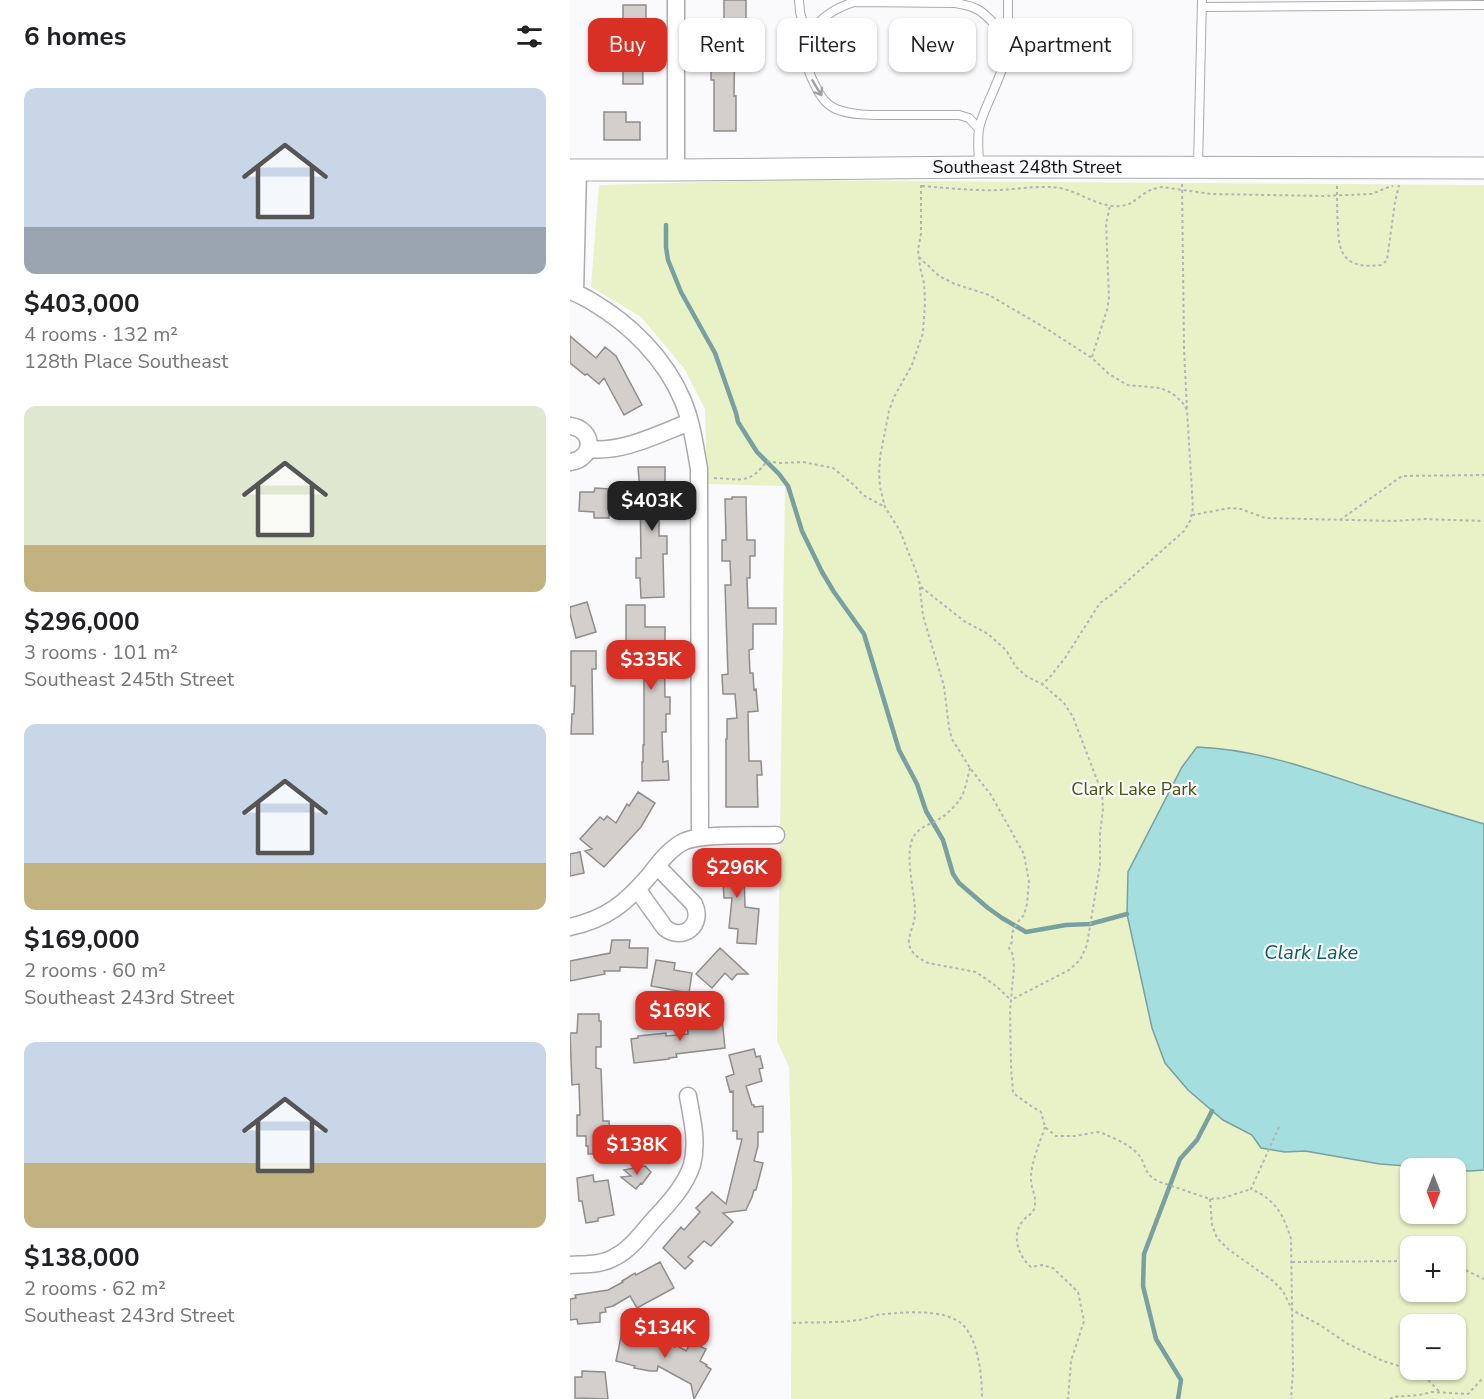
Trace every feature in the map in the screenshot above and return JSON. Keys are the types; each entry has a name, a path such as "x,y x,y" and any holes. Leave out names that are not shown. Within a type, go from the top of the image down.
{"street":[{"path":"676,0 676,170"},
{"name":"Southeast 248th Street","path":"574,170 676,170 921,177 979,167 1336,167 1400,176 1484,168"},
{"path":"574,170 573,292 609,312 639,336 665,368 682,400 690,422 699,469 700,837"},
{"path":"588,449 620,448 690,422"},
{"path":"570,426 584,431 589,443 582,458 570,462"},
{"path":"570,927 597,918 628,900 673,849 686,841 700,837 776,835"},
{"path":"637,889 669,932 681,933 692,928 697,916 694,904 657,866"},
{"path":"570,1265 600,1263 616,1257 630,1246 676,1194 687,1177 694,1149 695,1135 688,1096"}],"lane":[{"path":"799,0 802,18"},
{"path":"1008,0 1008,18"},
{"path":"823,18 839,7 854,2 955,3 977,9 989,18"},
{"path":"1190,166 1202,3 1484,5"},
{"path":"809,72 826,103 835,108 866,115 958,115 969,118 979,129"},
{"path":"979,167 979,129 1000,72"}],"path":[{"path":"1042,684 1065,658 1100,603 1184,531 1192,515 1184,348 1182,189 1190,166"},
{"path":"1336,167 1341,252 1359,265 1382,266 1387,260 1400,176"},
{"path":"1068,1399 1071,1361 1084,1321 1078,1292 1053,1268 1042,1265 1031,1267 1025,1262 1016,1242 1022,1222 1034,1212 1035,1202 1031,1177 1045,1127 1041,1112 1013,1093 1011,1066 1011,1000 1014,961 1009,948 1012,933 1024,915 1027,904 1028,871 1024,854 1001,812 952,739 944,686 923,616 920,585 900,531 885,507 879,474 889,411 912,365 923,333 924,293 918,250 922,219 921,177 973,190 1062,188 1099,204 1123,206 1132,203 1154,188 1162,187 1211,195 1372,194 1386,188 1400,176"},
{"path":"1092,358 1109,298 1106,224 1110,206"},
{"path":"919,257 939,276 989,295 1092,358 1109,374 1127,385 1160,388 1172,393 1187,410"},
{"path":"699,477 748,478 759,472 767,461 803,462 833,468 863,495 885,507"},
{"path":"1340,520 1402,476 1484,475"},
{"path":"1192,515 1230,508 1241,509 1266,518 1484,521"},
{"path":"920,585 964,621 988,634 1006,650 1016,667 1026,676 1042,684 1064,703 1073,717 1102,793 1100,865 1087,945 1080,960 1069,970 1011,1000"},
{"path":"970,768 959,801 941,818 916,832 912,841 911,875 915,916 913,928 909,934 909,945 921,960 928,963 976,972 1011,1000"},
{"path":"1045,1127 1056,1136 1102,1132 1136,1152 1147,1174 1176,1188 1210,1199 1223,1198 1251,1189 1272,1201 1285,1220 1292,1239 1293,1370 1291,1399"},
{"path":"1251,1189 1279,1127"},
{"path":"1210,1199 1212,1225 1217,1238 1228,1249 1273,1281 1283,1291 1292,1310 1348,1344 1383,1361 1409,1369 1428,1380 1441,1392"},
{"path":"1292,1262 1400,1261"},
{"path":"1466,1270 1484,1279"},
{"path":"793,1323 858,1320 883,1314 924,1312 952,1318 962,1324 978,1356 982,1377 982,1399"},
{"path":"1468,1399 1468,1394 1484,1377"},
{"path":"1390,1399 1432,1392 1468,1394"}],"green space":[{"name":"Clark Lake Park","path":"786,180 1484,185 1484,1399 791,1399 792,1182 789,1067 777,1041 785,486 707,484 705,409 684,368 641,317 591,287 599,185"}],"water":[{"name":"Clark Lake","path":"1197,747 1239,751 1281,760 1484,824 1484,1170 1466,1171 1466,1158 1400,1158 1400,1165 1305,1151 1285,1152 1261,1148 1252,1135 1223,1120 1188,1090 1165,1063 1152,1028 1127,914 1128,872 1182,767"}],"building":[{"path":"724,0 746,0 746,18 724,18"},
{"path":"623,5 646,5 646,18 623,18"},
{"path":"623,72 643,72 643,84 623,84"},
{"path":"711,72 734,72 736,131 714,131 714,80 711,80"},
{"path":"604,112 626,112 626,122 640,122 640,140 604,140"},
{"path":"570,336 596,358 605,347 616,356 642,405 624,415 604,378 599,384 570,363"},
{"path":"638,467 665,467 668,506 659,506 659,536 667,536 667,554 663,554 664,597 641,598 640,578 636,578 636,558 641,558"},
{"path":"595,488 609,489 609,518 594,518 594,512 579,511 580,492 594,492"},
{"path":"732,497 746,497 747,540 755,540 755,556 750,556 750,578 747,578 748,608 776,608 776,624 753,624 753,649 749,650 750,673 753,673 758,711 748,712 749,761 761,761 762,775 757,775 758,807 726,807 727,719 737,718 735,694 723,694 722,675 728,674 725,585 731,585 730,561 722,561 722,540 726,540 725,499 732,499"},
{"path":"587,602 596,632 576,638 570,607"},
{"path":"626,605 645,605 645,627 665,627 665,697 670,697 670,714 666,714 666,732 662,732 663,762 668,761 669,780 642,781 644,645 626,645"},
{"path":"571,651 596,651 596,669 592,669 593,734 571,734 575,686 571,686"},
{"path":"638,792 655,803 641,827 604,867 585,851 592,849 580,839 600,817 604,820 607,816 616,823 627,804 629,806"},
{"path":"580,852 584,873 570,876 570,854"},
{"path":"740,859 741,876 744,875 745,907 759,909 756,944 737,943 738,929 729,928 732,898 724,898 723,879 711,880 710,861"},
{"path":"612,940 630,940 629,948 648,948 647,968 620,967 620,971 604,971 605,974 570,981 570,961 610,953"},
{"path":"720,948 748,974 737,974 732,980 725,973 712,988 696,974"},
{"path":"656,960 675,963 674,970 692,973 689,993 651,986"},
{"path":"578,1014 599,1014 599,1021 601,1021 601,1047 596,1047 596,1068 601,1069 603,1121 609,1121 610,1154 588,1154 586,1136 577,1136 577,1115 580,1115 579,1084 572,1085 570,1033 577,1033"},
{"path":"722,1018 725,1048 676,1054 677,1057 669,1059 634,1063 631,1039 666,1033 666,1036 688,1034 687,1022"},
{"path":"754,1049 756,1057 760,1056 763,1068 759,1069 762,1081 746,1086 752,1105 754,1107 763,1106 763,1132 758,1132 758,1146 754,1161 763,1163 756,1190 746,1210 723,1213 733,1222 711,1246 704,1241 688,1257 693,1261 685,1269 663,1248 681,1227 684,1230 700,1212 696,1208 712,1192 726,1204 742,1139 737,1139 737,1131 733,1131 733,1091 730,1092 726,1077 734,1074 729,1055"},
{"path":"638,1136 659,1152 625,1153"},
{"path":"645,1166 651,1172 636,1189 621,1177 631,1176 624,1170"},
{"path":"593,1175 594,1182 608,1180 614,1215 586,1223 582,1201 579,1201 577,1178"},
{"path":"660,1262 674,1288 637,1308 630,1296 605,1308 606,1312 600,1313 600,1322 578,1324 577,1319 570,1320 570,1299 576,1298 575,1295 608,1290 635,1273 636,1275"},
{"path":"622,1332 675,1347 676,1345 686,1351 691,1342 706,1349 700,1361 711,1369 694,1399 691,1384 658,1366 657,1371 650,1371 616,1361"},
{"path":"582,1371 605,1372 608,1399 575,1398 575,1377 582,1377"}],"waterway":[{"path":"666,225 668,260 681,292 715,353 738,422 757,452 788,486 802,531 822,572 864,634 899,750 917,784 926,811 943,840 953,874 959,883 988,908 1026,932 1066,925 1090,924 1127,914"},
{"path":"1178,1399 1181,1380 1156,1339 1143,1286 1144,1254 1180,1159 1197,1140 1212,1111"}]}
